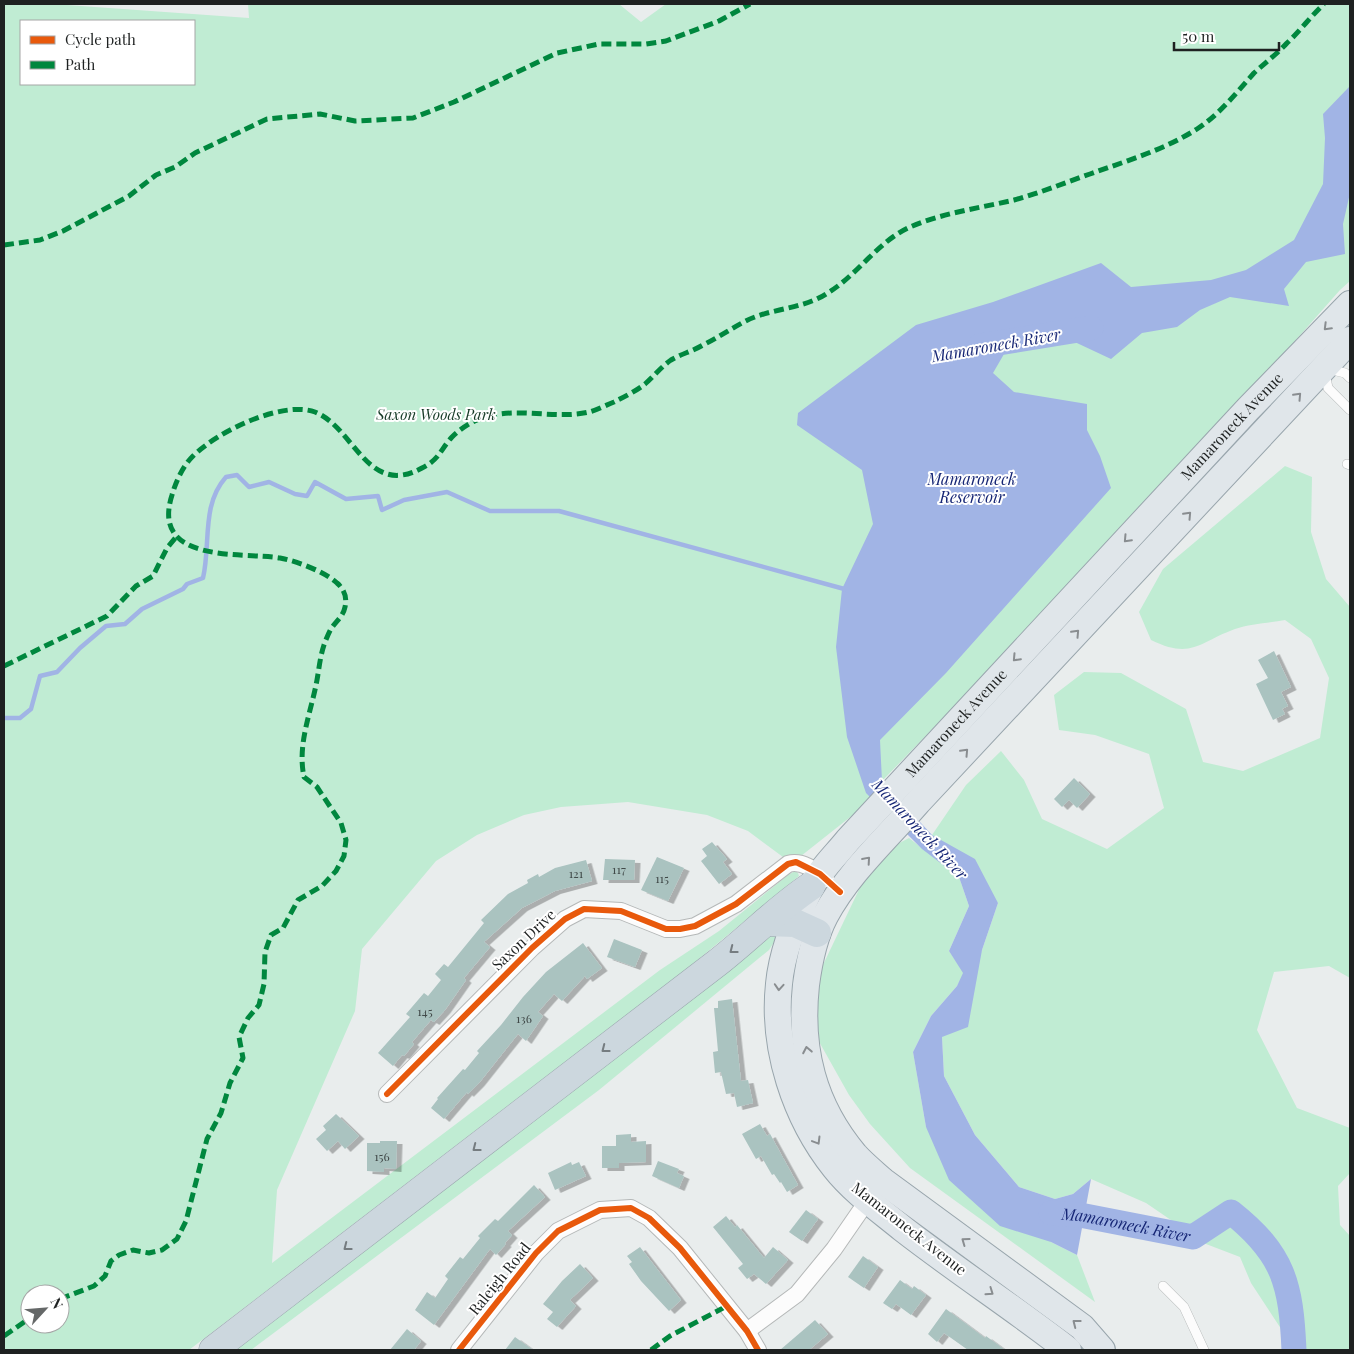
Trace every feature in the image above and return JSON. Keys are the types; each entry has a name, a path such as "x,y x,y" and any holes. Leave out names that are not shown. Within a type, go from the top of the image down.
{"highway":[{"path":"213,1350 709,969 766,922 789,900 816,880"},
{"path":"766,922 806,928"}],"main road":[{"name":"Mamaroneck Avenue","path":"806,928 895,828 908,793 1304,351 1350,304"},
{"name":"Mamaroneck Avenue","path":"1068,1350 875,1191 819,1098 810,1068 803,1018 808,968 806,928 816,880 877,808 908,793 1350,340"},
{"name":"Mamaroneck Avenue","path":"875,1191 1082,1327 1102,1350"}],"street":[{"path":"1304,351 1324,368"},
{"name":"Saxon Drive","path":"387,1094 532,948 565,919 584,909 622,911 666,929 696,926 736,904 788,864 796,862 816,880 840,892"},
{"path":"747,1331 797,1294 834,1249 875,1191"},
{"name":"Raleigh Road","path":"459,1350 536,1253 558,1231 600,1210 631,1208 649,1218 680,1248 747,1331 758,1350"}],"lane":[{"path":"1350,378 1345,373 1324,368 1328,388 1350,410"},
{"path":"1163,1286 1184,1307 1204,1350"}],"green space":[{"name":"Saxon Woods Park","path":"4,4 53,4 249,18 248,4 619,4 641,22 666,4 1350,4 1350,281 1248,394 1001,658 882,781 882,777 866,792 873,799 801,856 783,857 748,831 707,815 628,802 561,807 524,815 477,835 436,861 362,949 355,1011 277,1190 272,1263 660,970 719,931 788,875 795,871 798,873 799,876 689,967 189,1350 4,1350"},
{"path":"1285,466 1312,477 1311,532 1326,579 1350,607 1350,978 1329,966 1274,972 1257,1030 1297,1108 1350,1128 1350,1173 1338,1186 1340,1225 1350,1236 1350,1350 1295,1350 1251,1283 1240,1257 1206,1244 1146,1203 1091,1179 1073,1194 1055,1199 1019,1187 975,1135 944,1076 942,1037 982,950 998,903 932,835 966,785 1001,751 1024,780 1042,819 1107,849 1164,808 1149,754 1095,735 1059,730 1054,695 1084,672 1121,673 1186,709 1203,762 1243,771 1320,738 1329,678 1311,639 1285,620 1241,627 1195,647 1176,649 1151,640 1139,612 1163,569"},
{"path":"909,838 959,877 969,906 949,951 964,973 957,986 931,1016 913,1052 926,1127 1051,1242 1077,1255 1095,1302 910,1168 870,1124 849,1095 817,1038 810,992 866,875 888,849"},
{"path":"774,933 776,939 769,950 599,1090 251,1350 232,1350 767,935"}],"water":[{"name":"Mamaroneck Reservoir","path":"1350,82 1350,193 1343,224 1345,254 1306,262 1284,289 1289,306 1230,297 1200,310 1177,327 1142,333 1111,359 1047,329 1011,342 993,373 1014,392 1087,404 1087,430 1100,456 1111,488 946,673 880,740 882,781 932,835 975,859 998,903 982,950 968,1027 942,1037 944,1076 975,1135 1019,1187 1055,1199 1073,1194 1091,1179 1077,1255 1051,1242 1000,1226 949,1180 926,1127 913,1052 931,1016 957,986 963,973 949,951 969,906 959,877 922,849 866,793 847,737 836,647 842,589 873,524 862,470 797,425 798,413 916,325 993,302 1101,263 1131,287 1211,280 1246,270 1294,240 1323,184 1325,138 1323,114 1349,87"}],"building":[{"path":"1274,651 1291,687 1281,692 1288,706 1282,709 1285,714 1273,720 1256,684 1268,678 1258,660"},
{"path":"1074,778 1090,794 1077,808 1069,800 1062,807 1054,799"},
{"path":"712,842 727,859 723,862 732,874 719,884 701,861 707,856 702,849"},
{"path":"657,857 684,868 668,901 641,890"},
{"path":"605,859 635,860 634,880 603,880"},
{"path":"586,860 592,881 555,891 522,908 484,942 490,947 464,978 466,980 445,1010 434,1022 431,1020 412,1042 414,1044 404,1056 402,1055 393,1066 378,1053 410,1017 406,1014 424,993 428,996 441,980 435,974 444,964 448,967 484,923 481,920 508,894 528,883 527,880 538,874 539,877 555,868"},
{"path":"614,939 642,950 635,967 607,957"},
{"path":"583,943 602,968 587,979 585,976 562,1001 554,994 538,1012 543,1016 526,1041 518,1034 479,1083 468,1094 467,1092 444,1119 431,1108 437,1098 463,1069 465,1070 479,1053 477,1051 546,972"},
{"path":"732,999 741,1081 748,1080 753,1103 737,1107 734,1093 726,1094 721,1072 715,1073 713,1052 718,1051 714,1008 718,1008 718,1001"},
{"path":"336,1114 359,1136 345,1149 338,1141 327,1151 316,1139 326,1130 323,1126"},
{"path":"760,1124 767,1136 770,1134 798,1185 787,1192 774,1174 772,1175 761,1156 756,1159 742,1134"},
{"path":"631,1134 631,1142 646,1141 646,1162 619,1163 619,1168 602,1168 602,1146 616,1146 616,1135"},
{"path":"380,1141 397,1141 396,1169 384,1168 384,1172 367,1171 367,1143 380,1143"},
{"path":"658,1161 679,1169 677,1173 684,1176 679,1188 652,1176"},
{"path":"571,1162 572,1165 579,1162 586,1176 555,1190 548,1173"},
{"path":"534,1185 545,1197 508,1231 512,1235 496,1255 490,1249 434,1325 415,1310 427,1292 435,1298 448,1279 445,1276 460,1257 463,1259 480,1238 478,1236 495,1219 498,1221"},
{"path":"806,1210 818,1219 802,1241 789,1232"},
{"path":"726,1216 735,1227 737,1225 764,1258 773,1247 788,1260 766,1284 754,1274 747,1279 738,1268 743,1264 713,1227"},
{"path":"640,1247 681,1300 669,1311 641,1281 629,1264 632,1262 627,1256"},
{"path":"863,1256 878,1267 864,1288 848,1277"},
{"path":"580,1264 593,1278 570,1300 576,1306 557,1327 547,1319 553,1312 543,1304 562,1281"},
{"path":"900,1280 912,1289 914,1286 926,1295 911,1315 896,1304 892,1309 883,1303"},
{"path":"946,1309 985,1338 986,1336 1005,1350 968,1350 944,1333 937,1342 928,1334"},
{"path":"815,1320 828,1334 809,1350 780,1350"},
{"path":"407,1329 421,1341 414,1350 390,1350"},
{"path":"515,1337 533,1350 505,1350"}],"waterway":[{"name":"Mamaroneck River","path":"980,346 1091,328"},
{"path":"4,718 20,718 31,709 40,676 57,672 80,648 106,626 125,624 142,609 183,589 187,584 203,578 208,525 213,500 218,488 226,477 237,475 249,487 269,482 295,494 307,496 315,482 346,499 378,496 382,510 404,500 447,492 490,511 559,511 848,590"},
{"name":"Mamaroneck River","path":"1051,1213 1080,1215 1193,1237 1231,1212 1263,1242 1281,1272 1287,1288 1293,1327 1294,1350"}],"marked path":[{"path":"4,245 40,240 63,231 129,196 156,175 175,167 195,153 267,119 320,114 355,121 413,118 454,102 557,53 599,44 646,44 666,41 719,21 750,4"},
{"path":"70,1295 94,1286 105,1276 111,1261 119,1255 133,1250 149,1253 162,1250 177,1239 186,1221 207,1139 221,1113 230,1083 243,1058 239,1037 248,1018 259,1005 264,984 265,952 271,935 283,928 298,900 322,886 336,871 344,856 346,840 341,823 317,787 304,777 302,753 323,649 330,630 344,610 345,594 342,588 332,579 318,571 287,559 223,554 186,544 174,533 169,517 172,495 176,484 186,464 193,456 233,428 268,414 301,409 315,412 329,420 375,468 388,474 403,475 428,465 455,434 470,423 482,418 508,413 563,415 595,410 638,389 671,360 742,323 763,314 806,303 826,294 848,278 887,241 910,227 948,214 1033,194 1145,154 1197,129 1220,110 1254,73 1283,47 1324,4"},
{"path":"4,666 107,616 136,586 153,576 167,548 177,536"},
{"path":"651,1350 670,1336 727,1306"},
{"path":"4,1336 20,1325"}],"cycle path":[{"path":"387,1094 532,948 565,919 584,909 621,911 666,929 695,926 736,904 788,864 796,862 820,874 840,892"},
{"path":"459,1350 536,1253 558,1231 600,1210 631,1208 649,1218 680,1248 747,1331 758,1350"}]}
